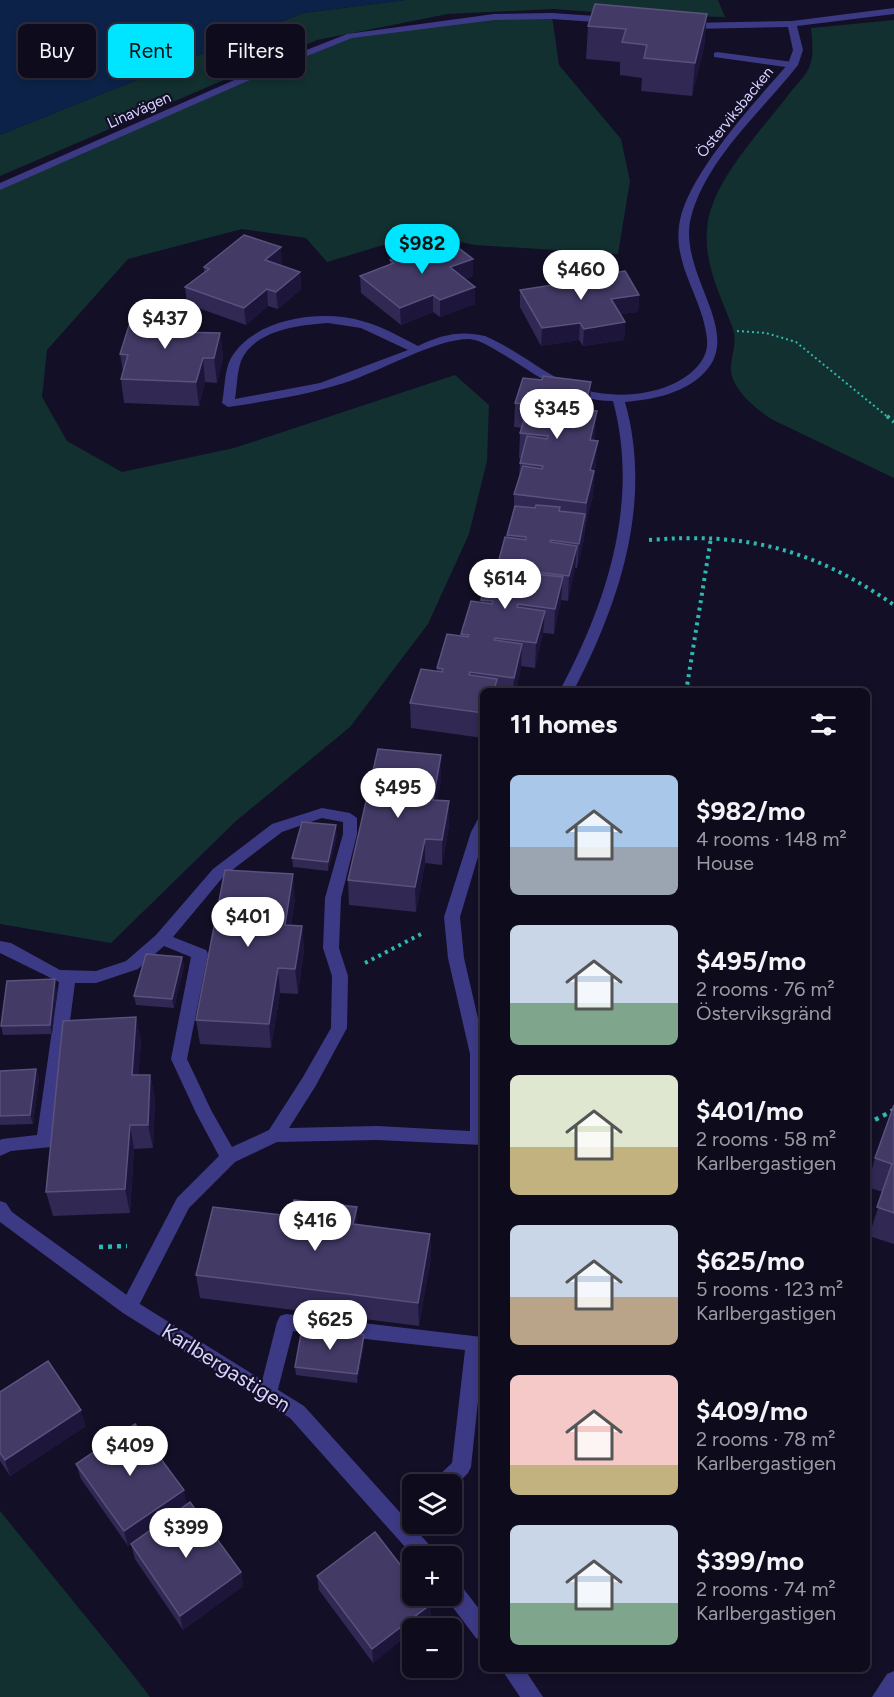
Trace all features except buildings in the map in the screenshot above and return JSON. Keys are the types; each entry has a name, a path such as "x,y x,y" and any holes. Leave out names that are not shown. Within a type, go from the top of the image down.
{"street":[{"path":"674,25 706,27 792,24 894,11"},
{"name":"Linavägen","path":"0,187 274,66 350,36 495,17 552,16 620,21"},
{"name":"Österviksbacken","path":"417,350 359,323 333,318 278,328 252,340 237,358 228,403 284,396 324,386 417,350 445,338 473,336 494,343 566,389 595,395 618,397 656,394 679,386 695,376 708,361 713,347 711,332 685,255 684,225 687,214 694,192 714,159 793,65 798,50 792,24"},
{"path":"717,54 793,65"},
{"path":"568,688 590,646 603,613 622,544 629,505 630,474 625,414 618,397"},
{"path":"0,947 58,976 96,977 132,965 162,939 218,873 277,828 322,813 350,818 350,834 333,898 331,948 340,976 339,1028 276,1135"},
{"path":"129,1307 183,1203 229,1157 276,1135 377,1133 479,1139 478,1054 456,958 452,917 480,828"},
{"path":"162,939 200,954 179,1059 204,1113 229,1157"},
{"path":"0,1149 8,1144 45,1142 68,976"},
{"name":"Karlbergastigen","path":"0,1208 6,1217 129,1307 297,1412 402,1517"},
{"path":"268,1393 286,1322 475,1343 461,1467 454,1474"},
{"path":"462,1603 480,1627"},
{"path":"514,1672 533,1697"},
{"path":"882,1697 894,1681"}],"path":[{"path":"734,340 734,331 766,333 796,342 894,422"},
{"path":"622,544 664,538 711,538 775,546 818,561 863,582 894,605"},
{"path":"687,688 711,538"},
{"path":"340,976 452,917"},
{"path":"870,1122 894,1110"}],"green space":[{"path":"406,0 718,0 725,17 634,15 553,9 448,14 317,40 305,45 305,24 276,24 303,13"},
{"path":"552,16 559,65 621,139 630,181 618,254 475,245 420,234 327,262 306,238 242,229 128,259 47,350 42,397 67,441 122,472 234,448 455,375 489,405 487,461 469,534 428,624 350,727 236,821 111,943 0,924 0,187 253,78 305,78 305,55 350,36 494,17"},
{"path":"894,20 894,478 773,420 745,397 731,373 734,334 714,281 708,256 707,229 710,211 727,176 808,69 812,52 811,28"},
{"path":"206,52 206,78 228,78 0,176 0,135 142,78 194,78 194,57"},
{"path":"0,1511 134,1676 150,1697 0,1697"}],"water":[{"path":"0,0 406,0 303,13 276,24 206,24 206,52 194,57 194,24 108,24 108,78 142,78 0,135"}]}
